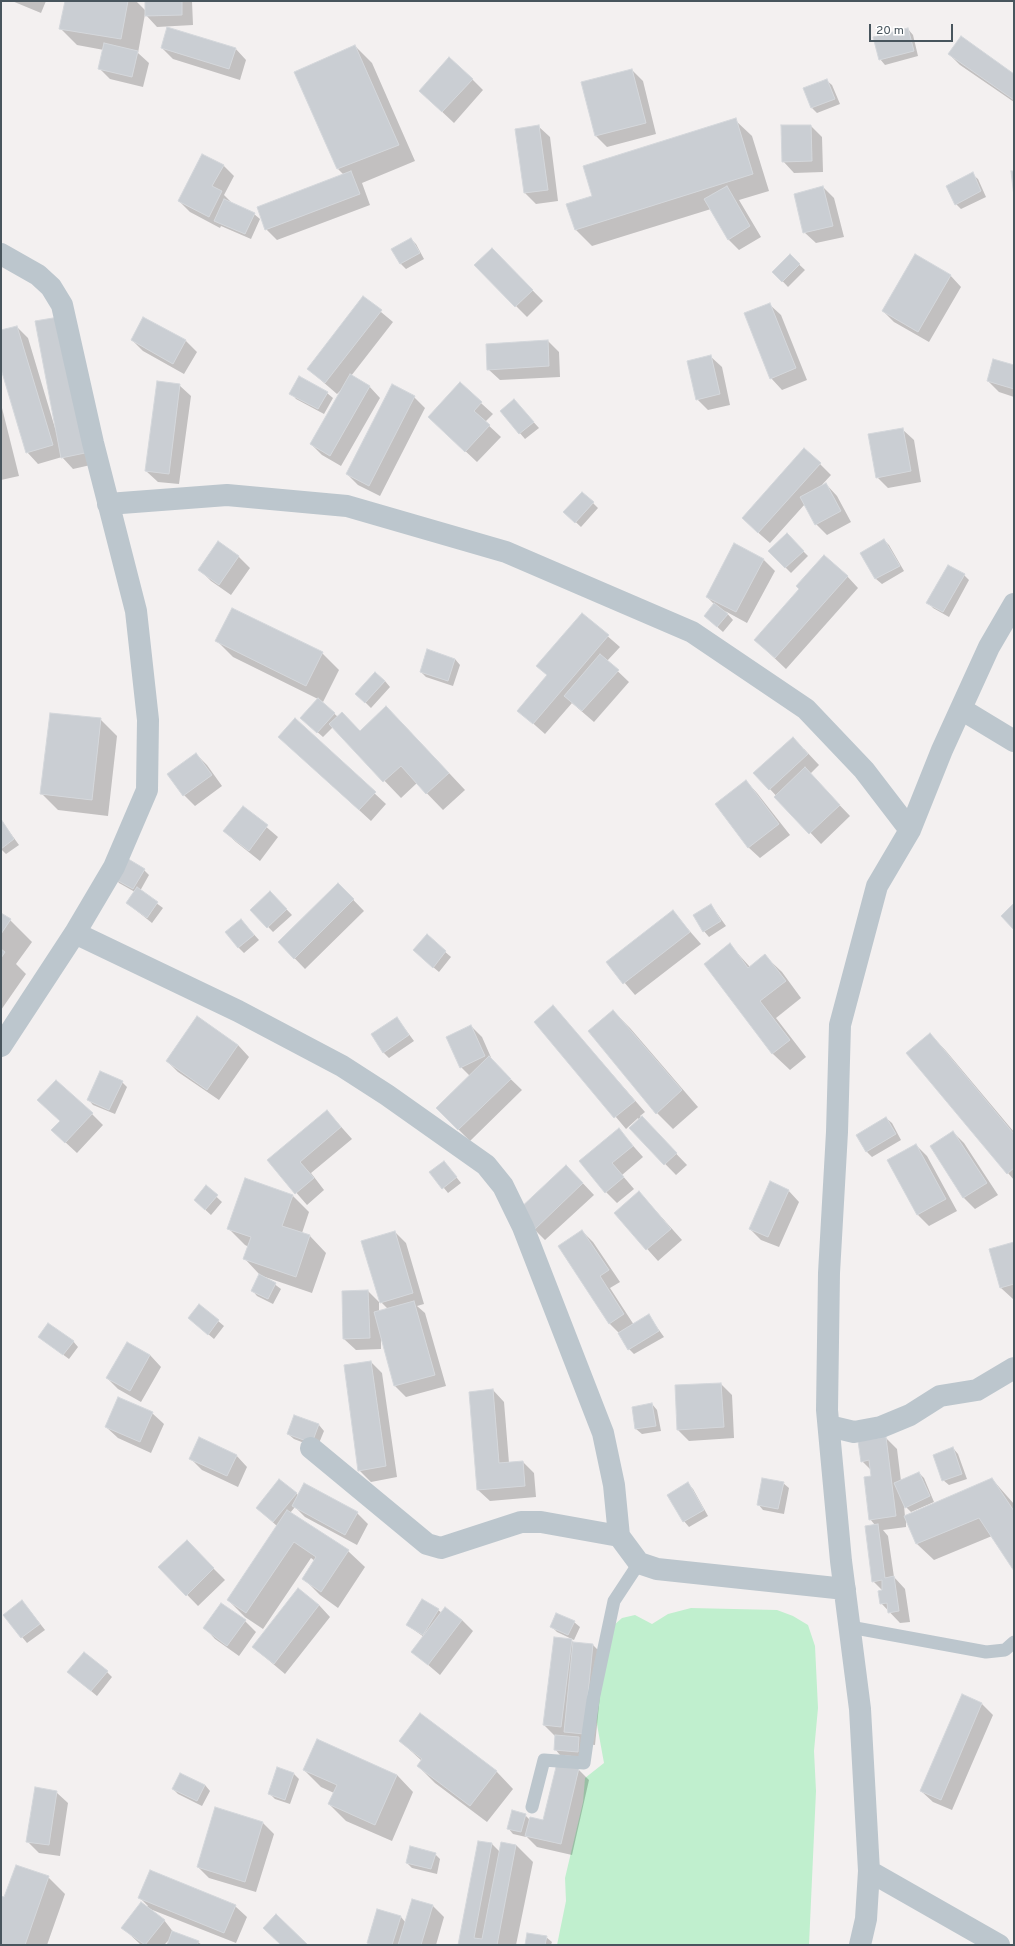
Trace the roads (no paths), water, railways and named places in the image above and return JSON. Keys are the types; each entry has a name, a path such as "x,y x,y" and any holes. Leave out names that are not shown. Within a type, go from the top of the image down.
{"street":[{"path":"1,254 38,275 51,288 62,305 93,443 136,611 148,720 147,790 114,867 75,933 1,1046"},
{"path":"108,504 227,495 348,506 506,552 692,632 800,705 864,770 910,830"},
{"path":"860,1945 866,1919 868,1871 860,1709 845,1589 827,1410 829,1273 837,1132 840,1025 877,886 910,830 942,750 989,647 1014,604"},
{"path":"961,709 1014,741"},
{"path":"75,933 238,1011 342,1066 387,1095 486,1165 504,1186 523,1227 603,1433 614,1485 619,1536 639,1563 657,1569 845,1589"},
{"path":"829,1426 854,1432 881,1427 910,1416 940,1396 977,1390 1014,1368"},
{"path":"311,1448 427,1544 441,1548 522,1522 541,1522 619,1536"},
{"path":"868,1871 999,1945"}],"lane":[{"path":"532,1807 544,1760 584,1763 593,1700 614,1600 639,1563"},
{"path":"850,1627 986,1652 1005,1650 1014,1642"}]}
